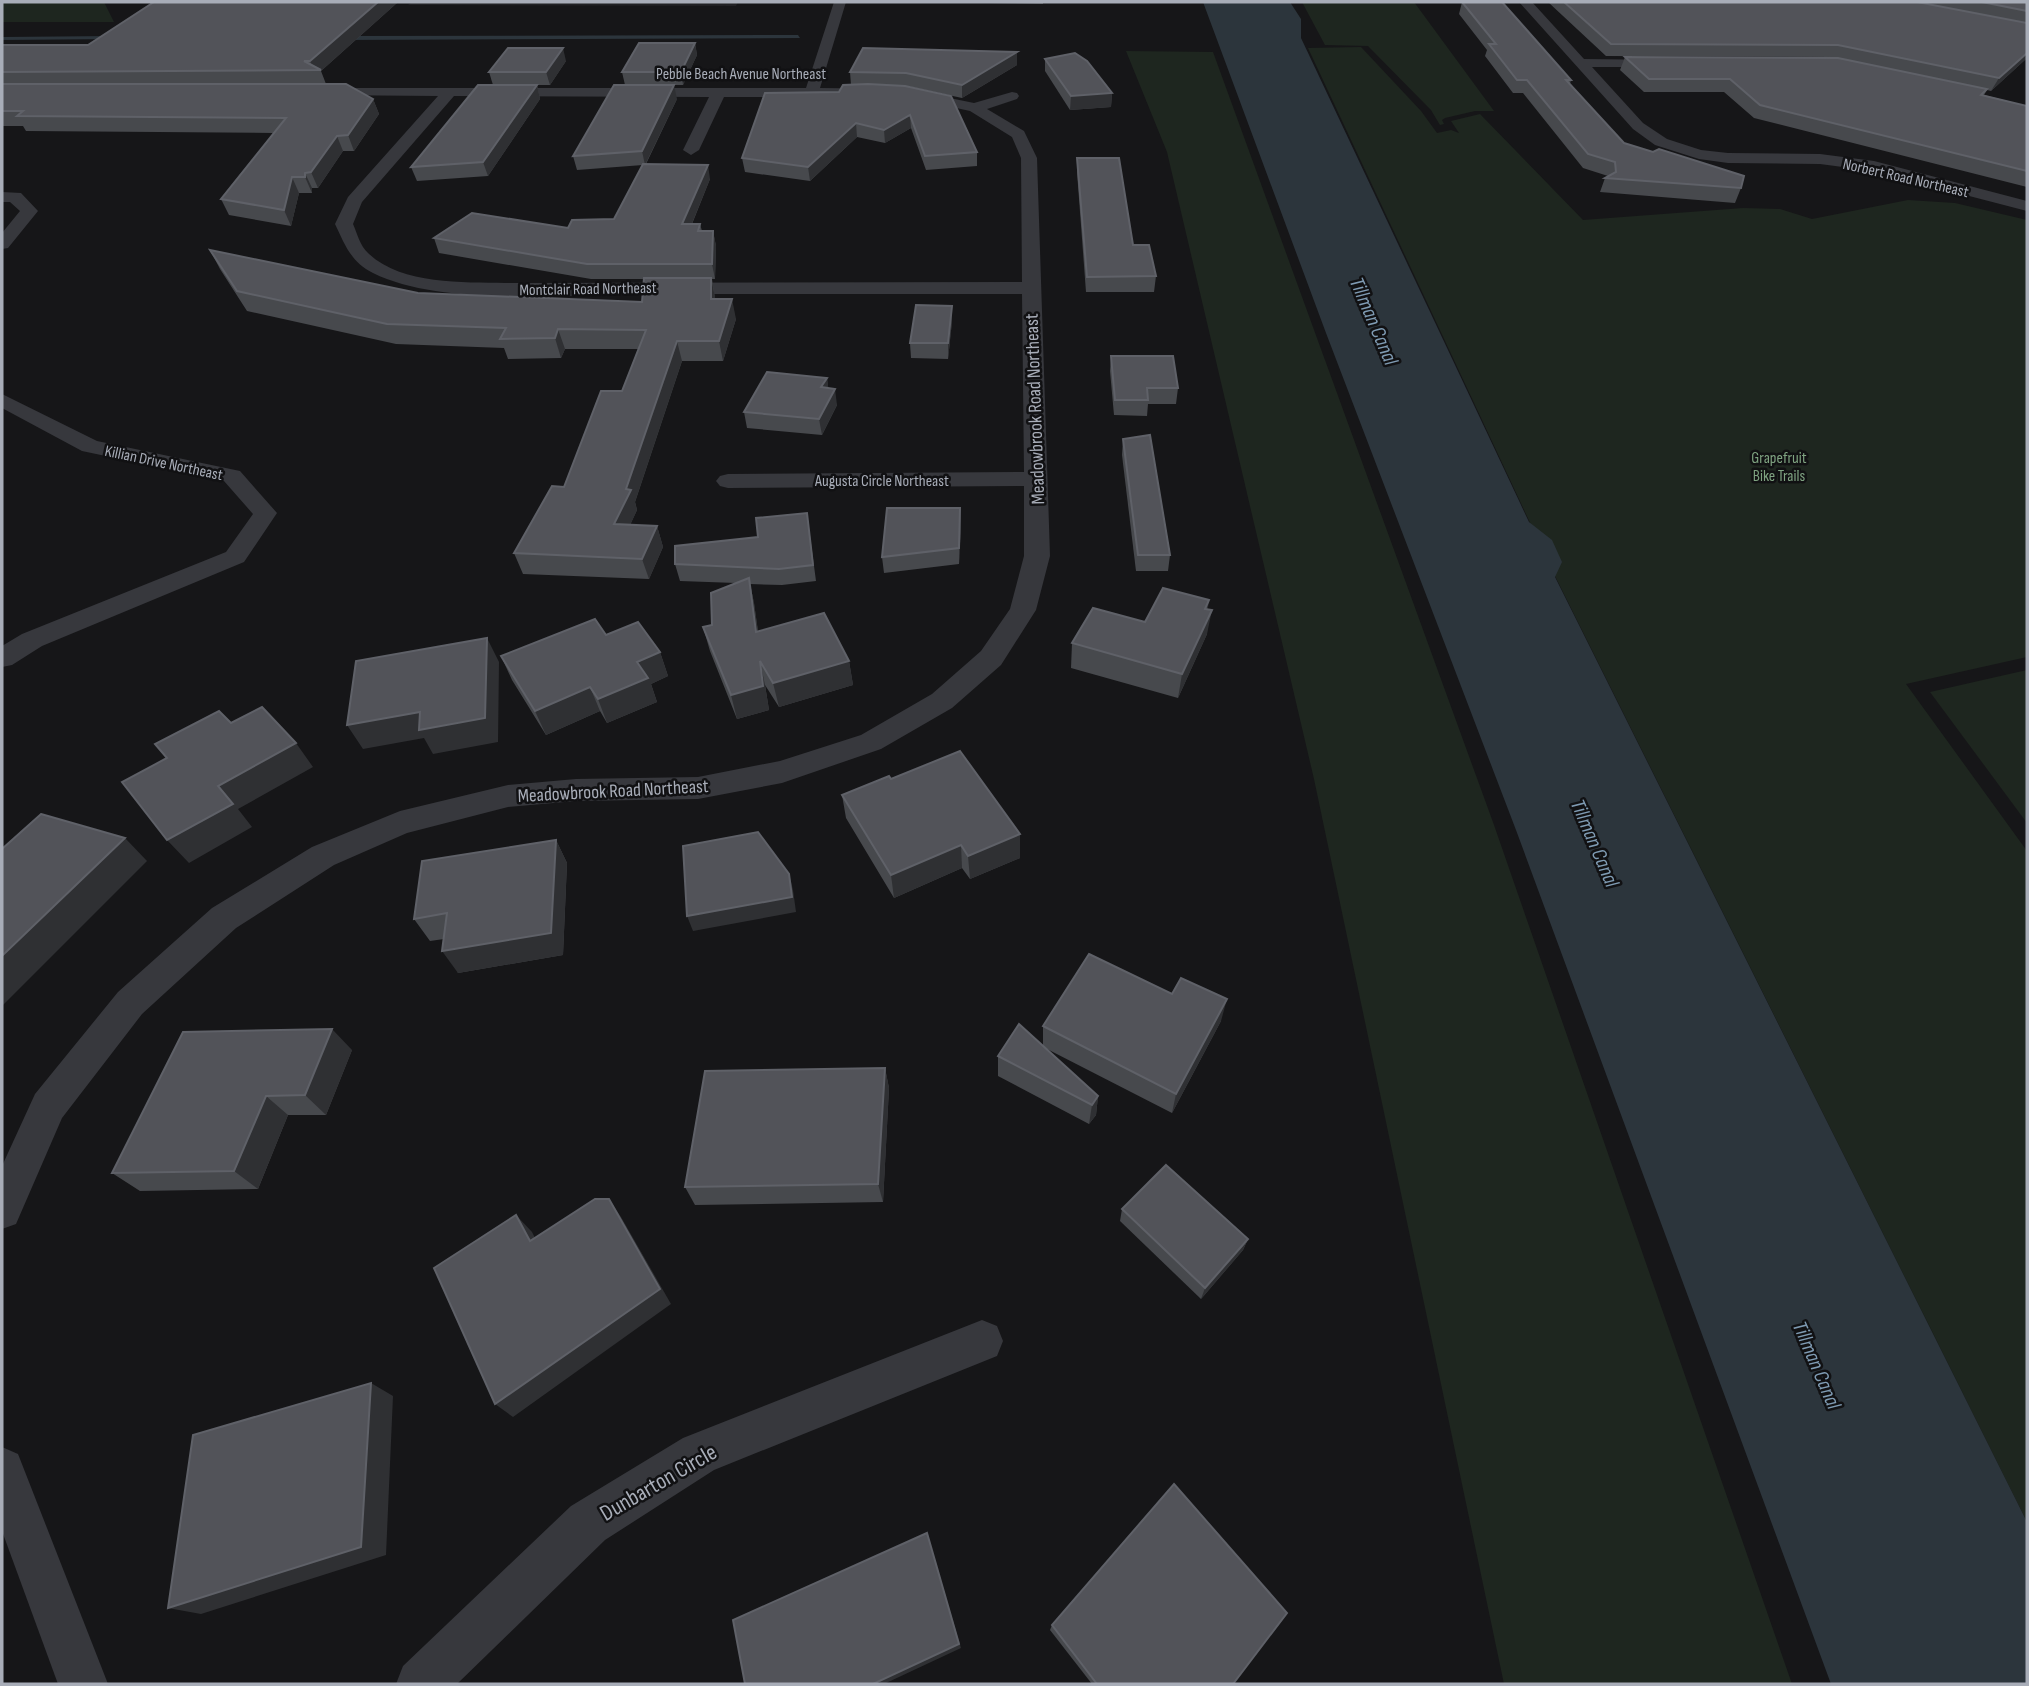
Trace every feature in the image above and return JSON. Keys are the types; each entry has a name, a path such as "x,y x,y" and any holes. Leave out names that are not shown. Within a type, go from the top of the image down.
{"street":[{"path":"813,91 840,2"},
{"name":"Norbert Road Northeast","path":"1525,2 1647,134 1661,142 1699,154 1728,158 1853,162 2027,206"},
{"path":"1581,63 1679,63"},
{"name":"Pebble Beach Avenue Northeast","path":"301,91 906,93 975,108"},
{"name":"Montclair Road Northeast","path":"450,91 354,201 344,225 360,257 399,277 448,287 524,289 1030,288"},
{"path":"691,150 719,91"},
{"path":"975,108 1012,96"},
{"name":"Meadowbrook Road Northeast","path":"2,1210 48,1105 130,1003 223,918 323,856 400,823 508,796 576,790 698,788 782,772 870,742 942,701 991,658 1023,610 1037,556 1030,288 1030,158 1019,134 975,108"},
{"path":"2,197 15,197 29,211 2,244"},
{"name":"Killian Drive Northeast","path":"2,400 90,446 232,476 265,513 235,557 32,640 2,657"},
{"name":"Augusta Circle Northeast","path":"728,481 1036,479"},
{"name":"Dunbarton Circle","path":"421,1684 588,1523 688,1461 982,1341"},
{"path":"2,1470 83,1684"}],"shaded area":[{"path":"412,2 738,2 736,6 408,5"}],"green space":[{"path":"2,2 104,2 114,22 2,22"},
{"path":"1302,2 1414,2 1494,111 1475,111 1445,118 1442,120 1444,124 1440,125 1431,110 1368,46 1325,45"},
{"name":"Grapefruit Bike Trails","path":"1361,47 1421,111 1437,133 1451,130 1459,133 1451,121 1480,114 1583,220 1743,208 1780,209 1812,219 1908,200 1955,203 2027,220 2027,657 1906,684 2027,851 2027,1522 1555,576 1308,48"},
{"path":"1126,51 1213,52 1494,825 1792,1684 1504,1684 1314,779 1167,152"},
{"path":"2027,670 2027,823 1930,692"}],"water":[{"name":"Tillman Canal","path":"1203,2 1290,2 1301,19 1301,38 1529,522 1552,540 1562,562 1555,577 2027,1522 2027,1684 1831,1684 1516,830"}],"building":[{"path":"154,2 378,2 310,61 304,61 321,70 2,72 2,45 88,45"},
{"path":"1462,2 1502,2 1571,80 1566,80 1624,143 1653,152 1659,149 1744,176 1741,188 1605,178 1616,172 1615,162 1588,154 1527,80 1517,80 1489,44 1496,44"},
{"path":"1564,2 1917,2 2027,23 2027,53 1999,78 1838,45 1611,44"},
{"path":"1982,2 2027,2 2027,11"},
{"path":"639,43 695,43 681,72 622,72"},
{"path":"508,48 563,48 546,72 489,72"},
{"path":"863,48 1017,52 962,85 906,73 850,72"},
{"path":"1075,53 1087,61 1112,93 1071,96 1045,59"},
{"path":"1625,57 1838,58 1987,89 1981,95 2027,106 2027,171 1760,105 1730,79 1649,79"},
{"path":"2,84 346,84 373,99 348,135 337,136 311,172 305,173 305,177 292,177 284,210 221,199 286,118 17,116 23,111 2,111"},
{"path":"478,85 537,85 483,162 411,167"},
{"path":"614,85 674,85 642,151 573,156"},
{"path":"843,85 905,86 951,96 977,152 925,156 910,115 884,130 856,123 808,167 742,158 765,93 839,92"},
{"path":"1077,158 1119,158 1133,245 1149,245 1156,276 1087,277"},
{"path":"643,164 708,165 682,224 700,224 698,231 713,231 712,264 587,264 434,238 472,213 568,228 572,220 614,219"},
{"path":"210,250 418,293 642,302 644,278 711,278 711,299 732,299 719,341 677,341 626,489 631,490 614,524 657,526 642,559 514,553 552,486 564,487 601,391 622,391 646,330 558,329 555,338 500,339 506,328 387,324 237,291"},
{"path":"916,305 952,306 948,343 910,343"},
{"path":"1111,356 1173,356 1178,388 1147,388 1148,400 1115,400"},
{"path":"767,372 827,378 821,387 835,389 819,419 744,412"},
{"path":"1150,435 1170,555 1138,555 1123,439"},
{"path":"887,508 960,508 959,548 882,557"},
{"path":"807,513 813,565 779,569 675,564 675,546 758,537 756,518"},
{"path":"749,578 756,632 824,613 849,661 773,683 760,661 763,686 731,695 703,627 712,625 711,593"},
{"path":"1163,588 1209,600 1205,609 1212,610 1182,674 1072,643 1093,608 1145,622"},
{"path":"595,619 606,635 638,622 660,652 637,662 648,678 598,699 590,687 535,711 501,656"},
{"path":"487,638 485,718 419,730 420,712 347,725 356,661"},
{"path":"262,707 296,743 218,786 233,804 167,840 122,782 167,758 155,744 219,711 231,723"},
{"path":"960,751 1020,834 968,856 961,845 891,875 842,795 889,776 891,779"},
{"path":"41,814 125,838 2,956 2,849"},
{"path":"758,832 789,874 792,897 687,916 683,846"},
{"path":"556,840 551,933 442,951 447,913 414,919 422,861"},
{"path":"1089,954 1172,994 1181,978 1227,999 1176,1094 1043,1026"},
{"path":"1019,1024 1098,1096 1092,1105 998,1056"},
{"path":"332,1029 305,1095 266,1096 234,1171 112,1173 183,1032"},
{"path":"885,1068 878,1184 685,1187 705,1071"},
{"path":"1166,1165 1248,1239 1205,1288 1122,1209"},
{"path":"595,1199 609,1199 660,1289 495,1404 434,1268 516,1215 530,1241"},
{"path":"371,1383 361,1547 168,1608 193,1435"},
{"path":"1174,1484 1287,1613 1233,1684 1097,1684 1052,1625"},
{"path":"927,1533 959,1644 873,1684 745,1684 733,1620"}],"waterway":[{"path":"342,38 798,37"},
{"path":"2,39 113,38"}]}
